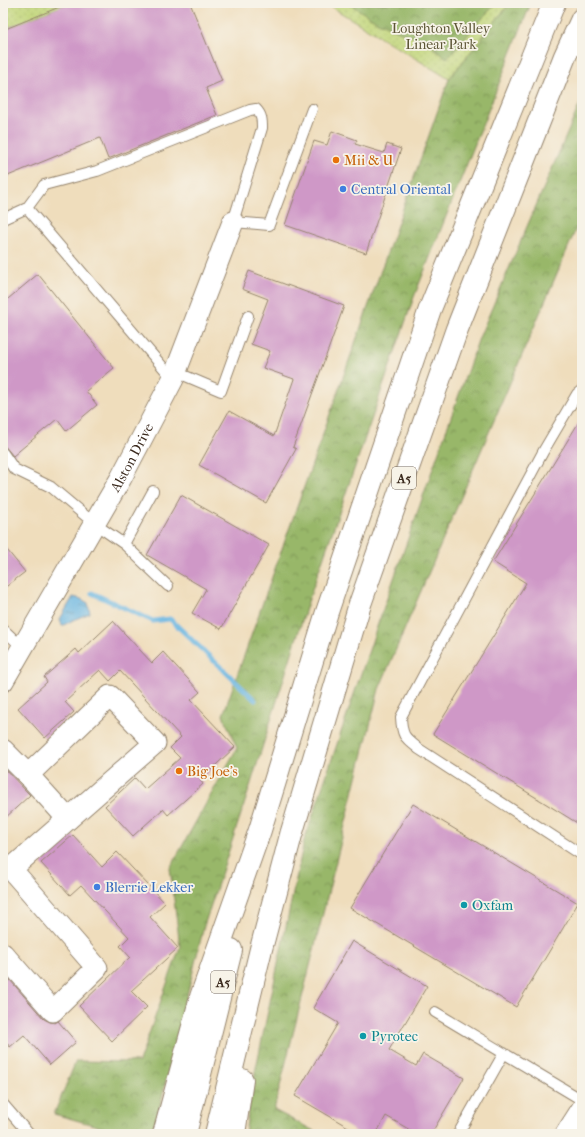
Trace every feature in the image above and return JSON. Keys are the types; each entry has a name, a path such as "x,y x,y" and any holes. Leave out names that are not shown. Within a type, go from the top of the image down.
{"highway":[{"name":"A5","path":"185,1134 260,830 327,612 430,310 554,3"},
{"name":"A5","path":"216,1134 261,949 291,835 360,604 457,329 565,56 582,19"},
{"path":"164,1134 201,997 260,830"},
{"path":"234,1134 261,949"}],"street":[{"name":"Alston Drive","path":"3,681 121,478 174,375 233,222"},
{"path":"3,954 54,1011 97,968 7,873 155,743 110,696 28,775"},
{"path":"3,750 68,819"},
{"path":"566,1134 582,1109"}],"lane":[{"path":"3,219 27,208 44,185 97,171 250,110 256,109 262,119 262,128 233,222 269,225 312,109"},
{"path":"27,208 174,375 221,391 248,316"},
{"path":"582,390 577,394 544,450 401,717 402,730 406,739 419,749 582,855"},
{"path":"3,453 14,469 51,487 95,524 124,544 168,586"},
{"path":"124,544 153,491"},
{"path":"3,629 23,648"},
{"path":"435,1012 582,1100"},
{"path":"458,1134 504,1053"},
{"path":"3,1104 29,1134"}],"green space":[{"path":"3,3 69,3 3,30"},
{"name":"Loughton Valley Linear Park","path":"325,3 510,3 449,79"},
{"path":"348,3 496,3 447,58 427,43 378,22"},
{"path":"510,3 531,3 414,297 308,602 247,796 204,926 153,1134 132,1134 115,1131 54,1114 76,1061 139,1062 180,947 170,868 237,748 223,715 449,79"},
{"path":"582,99 582,215 379,689 274,1110 320,1134 245,1134 253,1082 304,841 381,615 479,338"}],"water":[{"path":"73,597 88,603 90,613 62,626 60,619"}],"building":[{"path":"69,3 190,3 222,81 206,88 217,115 108,159 100,138 3,178 3,30"},
{"name":"Central Oriental","path":"332,131 357,140 355,144 384,153 387,144 401,149 366,253 285,225 314,141 327,145"},
{"path":"249,271 344,306 293,447 296,449 266,503 199,465 229,411 274,436 294,379 263,368 270,351 251,344 268,299 242,289"},
{"path":"38,274 114,368 86,391 97,405 66,431 57,419 13,456 3,444 3,303"},
{"path":"582,417 582,826 433,734 526,583 493,562"},
{"path":"181,495 269,545 221,629 192,613 206,589 147,555"},
{"path":"3,545 25,572 3,589"},
{"path":"113,621 152,663 163,652 200,692 191,700 235,747 200,780 203,784 168,815 163,809 133,836 105,806 135,778 145,789 180,758 170,748 181,737 120,671 110,681 100,670 65,702 74,712 45,738 18,708 47,682 44,677 76,649 79,653"},
{"path":"3,767 30,795 3,820"},
{"name":"Oxfam","path":"413,804 578,903 516,1007 350,908"},
{"path":"73,835 102,867 117,852 165,903 150,917 178,948 131,991 147,1007 112,1041 79,1006 130,957 120,946 129,937 81,885 70,895 41,863"},
{"name":"Pyrotec","path":"352,941 427,986 389,1050 416,1066 423,1054 464,1078 431,1134 417,1134 386,1116 376,1134 360,1134 295,1096 338,1023 313,1008"},
{"path":"3,972 44,1019 55,1023 58,1021 76,1042 50,1065 24,1035 10,1047 3,1038"}],"waterway":[{"path":"92,593 153,621 170,619 255,700"}],"place":[{"name":"Mii & U","path":"336,160"},
{"name":"Central Oriental","path":"343,189"},
{"name":"Big Joe's","path":"179,771"},
{"name":"Blerrie Lekker","path":"97,887"},
{"name":"Oxfam","path":"464,905"},
{"name":"Pyrotec","path":"363,1036"}]}
